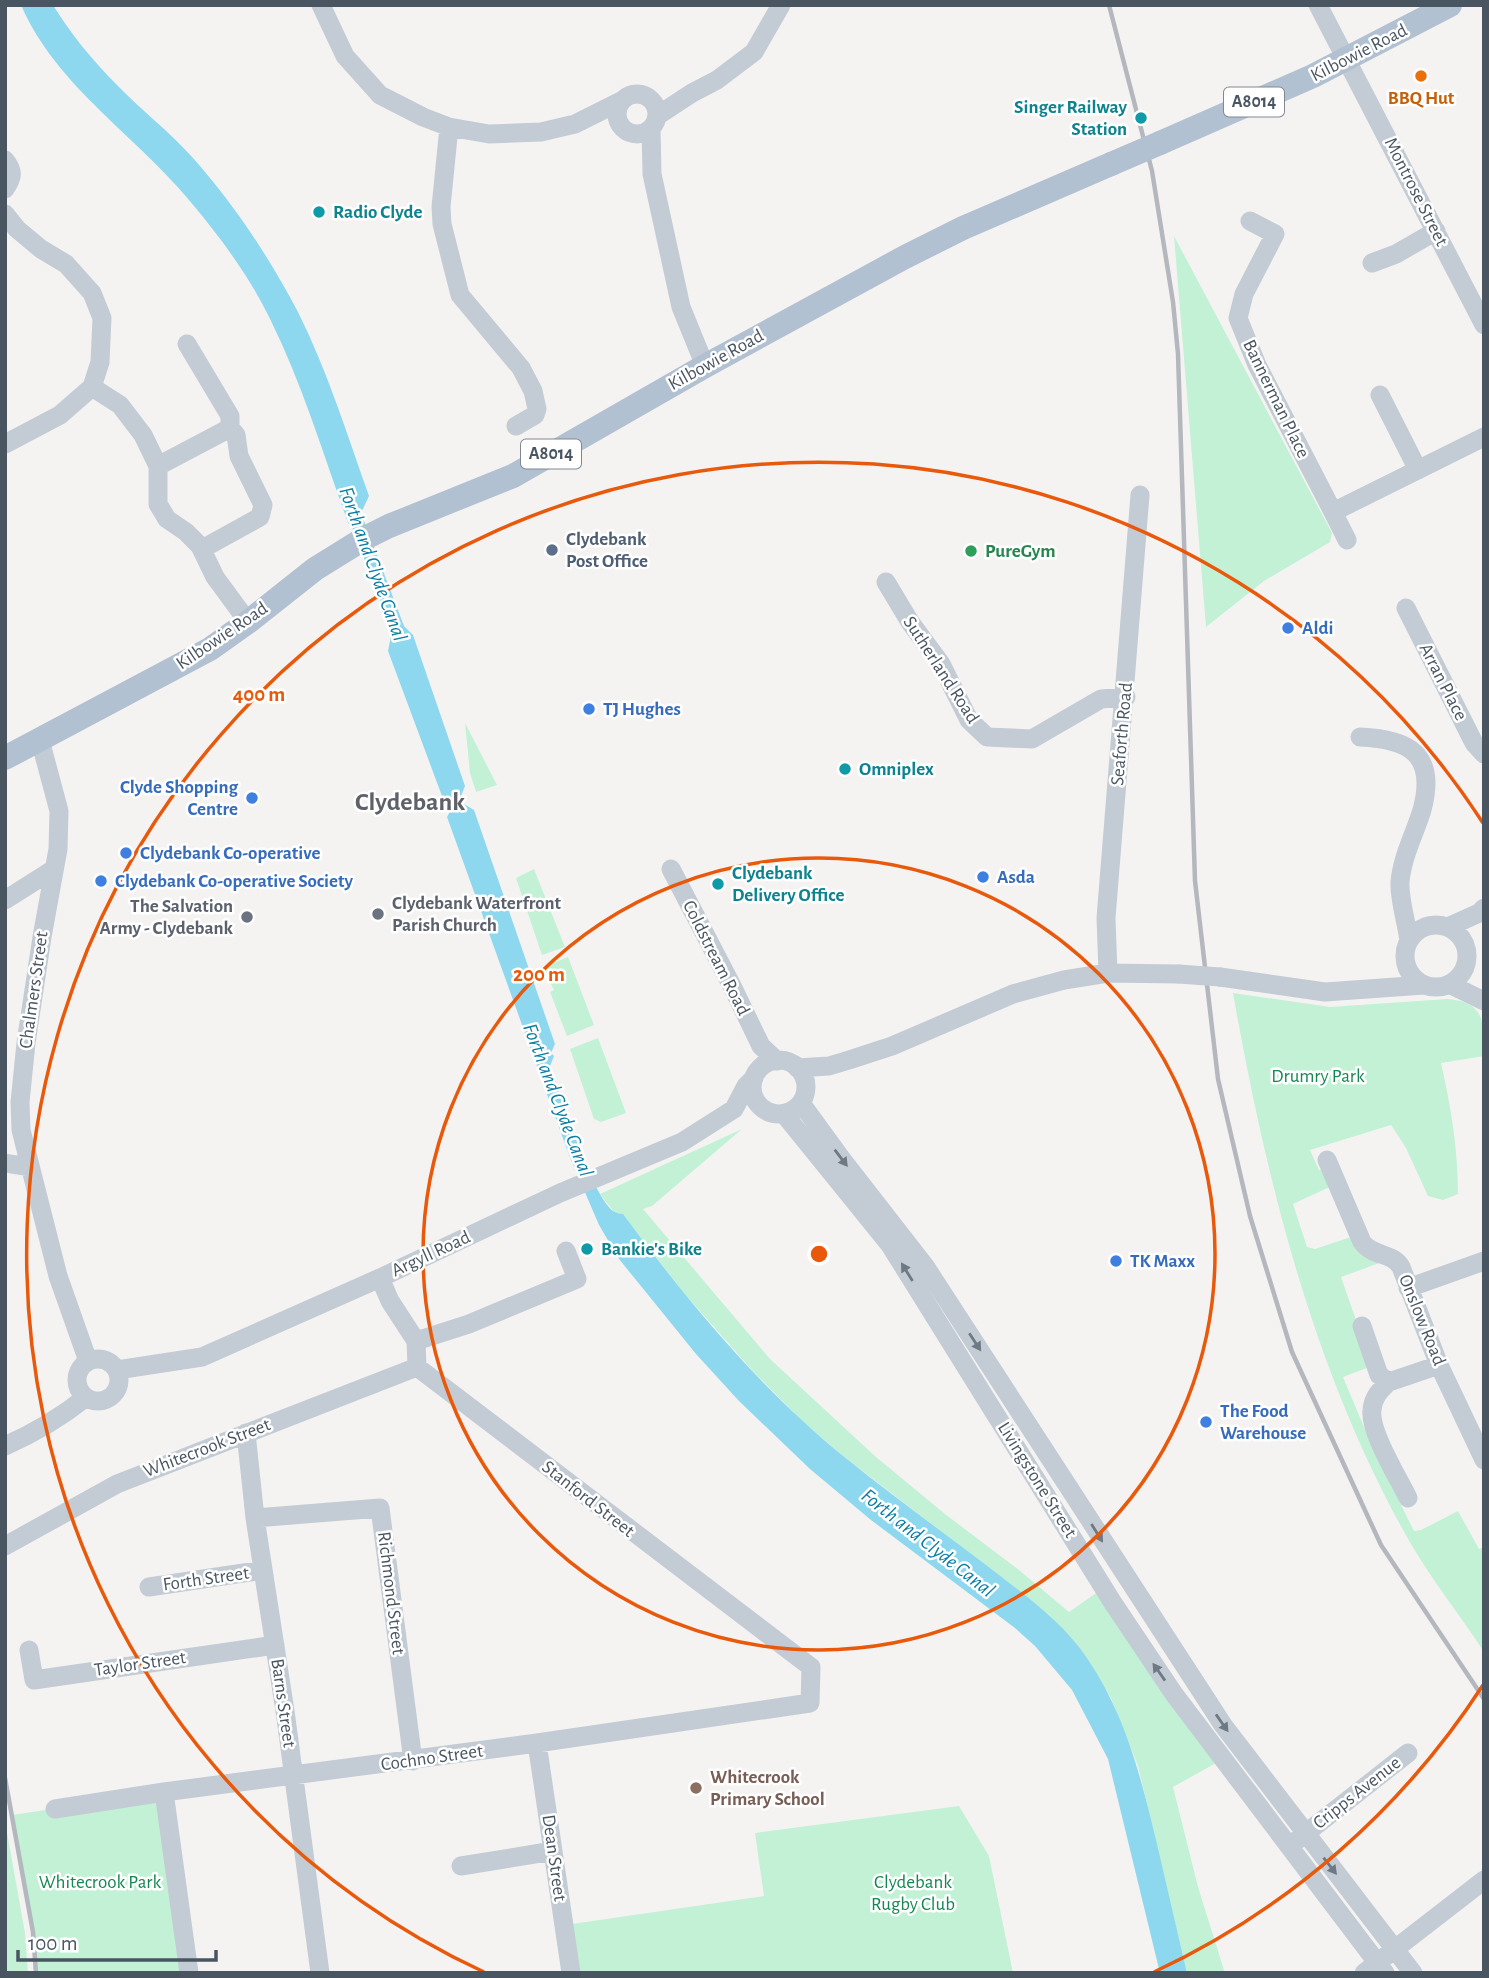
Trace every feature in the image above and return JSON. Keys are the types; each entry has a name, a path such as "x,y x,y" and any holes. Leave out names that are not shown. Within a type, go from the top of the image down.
{"main road":[{"name":"Kilbowie Road","path":"5,758 185,663 248,622 315,569 388,526 513,476 705,366 963,228 1313,76 1450,5"}],"street":[{"path":"321,5 345,56 380,95 449,127 489,134 541,132 575,124 632,94 646,96 692,93"},
{"path":"575,124 640,126 717,80 754,52 781,5"},
{"name":"Montrose Street","path":"1318,5 1484,325"},
{"path":"640,126 655,104 646,96"},
{"path":"621,101 617,113 640,126 681,307 705,366"},
{"path":"449,127 441,206 442,224 460,295 521,368 533,391 537,409 535,415 516,426"},
{"path":"5,160 12,168 12,178 5,189"},
{"path":"5,214 17,229 41,249 66,264 92,293 102,318 100,362 92,387 60,415 5,444"},
{"name":"Bannerman Place","path":"1250,221 1275,234 1244,294 1238,318 1257,365 1346,540"},
{"path":"1372,263 1396,254 1436,231"},
{"path":"187,344 230,416 230,428 236,435 239,456 263,505 260,517 202,549"},
{"path":"92,387 120,405 143,435 158,466 158,504 167,519 186,532 202,549 215,577 248,622"},
{"path":"1380,395 1418,470"},
{"path":"158,466 230,428"},
{"path":"1333,512 1484,437"},
{"name":"Seaforth Road","path":"1108,973 1107,918 1140,495"},
{"name":"Sutherland Road","path":"886,582 910,622 941,664 970,720 987,737 1032,739 1101,699 1126,697"},
{"name":"Arran Place","path":"1406,608 1474,743 1484,754"},
{"path":"1360,737 1386,738 1407,745 1416,753 1423,767 1425,782 1422,808 1410,840 1400,881 1409,941 1405,961 1386,987"},
{"name":"Chalmers Street","path":"40,740 59,811 58,849 33,987 20,1102 21,1130 58,1276 88,1361"},
{"path":"5,900 54,869"},
{"name":"Coldstream Road","path":"671,869 761,1046 777,1060"},
{"path":"1406,914 1427,926 1448,927 1481,911"},
{"path":"797,1068 829,1066 892,1046 1013,994 1064,980 1108,973 1220,977 1325,992 1451,985 1460,977 1481,911"},
{"path":"1409,941 1414,934 1427,926"},
{"path":"1448,927 1462,939 1466,957 1484,1000"},
{"path":"1405,961 1409,971 1424,985"},
{"path":"1451,985 1484,1000"},
{"path":"761,1046 753,1088 755,1098 767,1111 784,1114 796,1108 829,1066"},
{"path":"757,1074 764,1065 777,1060 791,1063 805,1079 803,1098"},
{"name":"Argyll Road","path":"734,1110 746,1086 757,1074"},
{"name":"Livingstone Street","path":"803,1098 841,1158 925,1266 1223,1725 1413,1973"},
{"name":"Argyll Road","path":"117,1370 202,1357 380,1278 559,1193 682,1142 734,1110 760,1106"},
{"name":"Livingstone Street","path":"784,1114 890,1245 1161,1675 1375,1969"},
{"name":"Onslow Road","path":"1327,1160 1362,1242 1367,1249 1397,1261 1439,1365 1484,1460"},
{"path":"5,1163 29,1167"},
{"path":"415,1341 469,1324 577,1279 566,1251"},
{"path":"1408,1288 1484,1261"},
{"path":"380,1278 390,1301 415,1341 417,1367"},
{"path":"1362,1326 1379,1375 1389,1382"},
{"path":"104,1359 117,1370 119,1386 109,1399 101,1402 85,1398 79,1391 77,1374 88,1361 104,1359"},
{"path":"1408,1498 1379,1438 1371,1412 1379,1390 1389,1382 1439,1365"},
{"name":"Whitecrook Street","path":"5,1546 117,1484 417,1367"},
{"name":"Stanford Street","path":"417,1367 811,1667 810,1703"},
{"path":"5,1446 67,1413 85,1398"},
{"name":"Barns Street","path":"246,1433 255,1518 320,1973"},
{"name":"Richmond Street","path":"255,1518 380,1508 413,1761"},
{"name":"Forth Street","path":"149,1587 263,1570"},
{"name":"Taylor Street","path":"29,1650 34,1679 275,1645"},
{"name":"Cochno Street","path":"55,1809 293,1774 413,1761 810,1703"},
{"name":"Dean Street","path":"537,1743 570,1973"},
{"name":"Cripps Avenue","path":"1305,1834 1408,1753"},
{"path":"164,1792 189,1973"},
{"path":"1288,1847 1305,1834"},
{"path":"461,1866 553,1851"},
{"path":"1375,1969 1395,1949 1484,1880"}],"green space":[{"path":"1174,236 1332,533 1330,542 1264,581 1206,627"},
{"path":"465,723 497,785 476,792 470,773"},
{"path":"534,869 565,947 542,955 516,878"},
{"path":"568,957 594,1025 567,1036 550,992 554,990 543,967"},
{"name":"Drumry Park","path":"1233,993 1330,1007 1447,999 1469,1005 1480,1016 1484,1034 1484,1056 1441,1063 1453,1128 1458,1194 1443,1200 1428,1196 1406,1148 1391,1125 1310,1150 1319,1170 1327,1169 1334,1185 1293,1204 1307,1247 1315,1249 1354,1236 1385,1261 1341,1277 1372,1366 1343,1377 1372,1446 1414,1531 1458,1511 1479,1549 1484,1547 1484,1652 1407,1537 1374,1473 1319,1341 1278,1203"},
{"path":"598,1038 626,1113 601,1122 594,1119 570,1049"},
{"path":"742,1129 652,1206 643,1209 770,1359 876,1457 1069,1612 1099,1591 1216,1763 1173,1787 1198,1887 1225,1973 1187,1973 1138,1766 1111,1698 1087,1658 1054,1620 1023,1594 804,1423 752,1370 684,1293 623,1215 614,1212 600,1194"},
{"name":"Whitecrook Park","path":"164,1792 189,1973 36,1973 33,1932 12,1815"},
{"name":"Clydebank Rugby Club","path":"959,1806 989,1856 1013,1973 579,1973 572,1924 764,1896 755,1833"},
{"path":"5,1821 25,1933 28,1973 5,1973"}],"water":[{"name":"Forth and Clyde Canal","path":"21,5 53,5 99,66 193,158 250,232 298,312 327,379 369,496 361,513 404,626 413,635 465,786 461,796 464,804 474,810 555,1044 550,1066 586,1165 604,1201 613,1211 623,1214 727,1344 785,1404 847,1459 1027,1597 1077,1644 1101,1680 1131,1748 1151,1819 1187,1973 1160,1973 1108,1759 1072,1690 1035,1646 1015,1628 871,1520 810,1469 739,1401 696,1354 619,1259 599,1225 569,1155 447,817 452,808 449,800 442,796 388,651 392,631 349,525 283,346 245,275 205,219 172,181 100,111 55,62"}],"railway":[{"path":"1109,5 1152,171 1173,302 1178,354 1195,881 1218,1079 1250,1216 1292,1352 1381,1545 1484,1699"},
{"path":"5,1778 33,1932 36,1973"}],"place":[{"name":"BBQ Hut","path":"1421,76"},
{"name":"Singer Railway Station","path":"1141,118"},
{"name":"Radio Clyde","path":"319,212"},
{"name":"Clydebank Post Office","path":"552,550"},
{"name":"PureGym","path":"971,551"},
{"name":"Aldi","path":"1288,628"},
{"name":"TJ Hughes","path":"589,709"},
{"name":"Omniplex","path":"845,769"},
{"name":"Clyde Shopping Centre","path":"252,798"},
{"name":"Clydebank Co-operative","path":"126,853"},
{"name":"Asda","path":"983,877"},
{"name":"Clydebank Co-operative Society","path":"101,881"},
{"name":"Clydebank Delivery Office","path":"718,884"},
{"name":"Clydebank Waterfront Parish Church","path":"378,914"},
{"name":"The Salvation Army - Clydebank","path":"247,917"},
{"name":"Bankie's Bike","path":"587,1249"},
{"name":"TK Maxx","path":"1116,1261"},
{"name":"The Food Warehouse","path":"1206,1422"},
{"name":"Whitecrook Primary School","path":"696,1788"}],"district":[{"name":"Clydebank","path":"410,802"}]}
